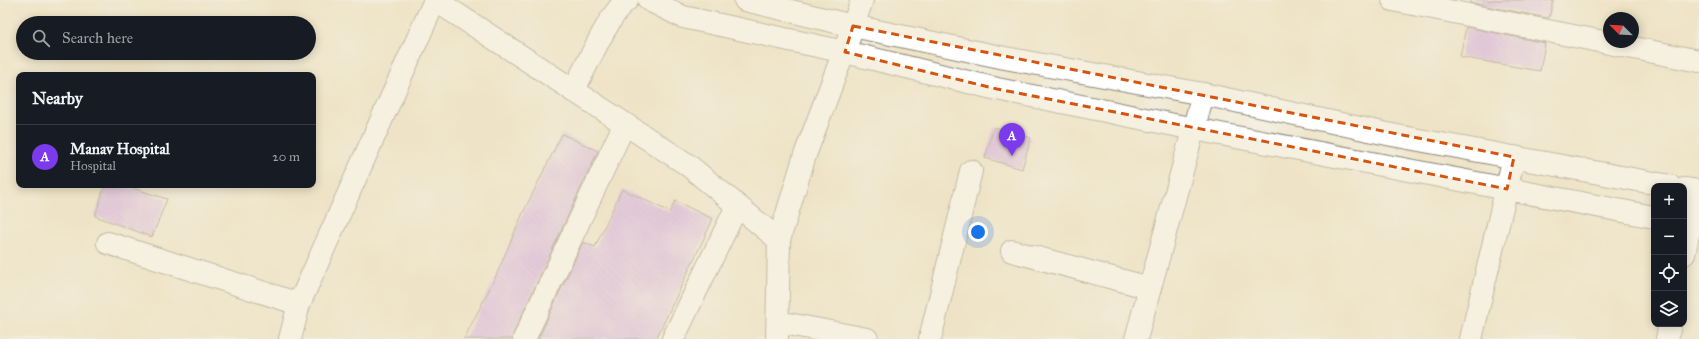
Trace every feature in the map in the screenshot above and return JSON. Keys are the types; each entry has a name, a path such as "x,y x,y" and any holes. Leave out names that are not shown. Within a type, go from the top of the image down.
{"street":[{"path":"290,339 299,304 435,0 624,125 688,165 779,240"},
{"path":"573,91 611,18 620,5 627,0"},
{"path":"649,0 684,17 845,52 997,89 1194,129 1651,216"},
{"path":"745,0 853,26 1005,58 1203,94 1392,135 1654,183"},
{"path":"862,0 845,52 805,155 779,240 778,330 867,339"},
{"path":"1393,0 1699,61"},
{"path":"1136,339 1203,94"},
{"path":"524,339 624,125"},
{"path":"1471,339 1514,157"},
{"path":"930,339 970,171"},
{"path":"1687,241 1691,224 1693,190"},
{"path":"673,339 737,206"},
{"path":"108,243 299,304"},
{"path":"1012,251 1150,288"},
{"path":"1667,339 1669,327"}],"highlighted area":[{"path":"853,26 1514,157 1507,189 997,89 845,52"}],"building":[{"path":"1471,0 1553,0 1549,18 1470,3"},
{"path":"1466,27 1545,43 1540,71 1460,57"},
{"path":"994,127 1031,138 1022,169 985,158"},
{"path":"562,134 598,151 512,339 464,339 495,278 522,215"},
{"path":"104,188 133,188 167,199 152,237 95,216"},
{"path":"622,189 670,212 675,201 713,219 656,339 538,339 583,242 595,247"}],"place":[{"name":"Manav Hospital","path":"1012,156"}]}
